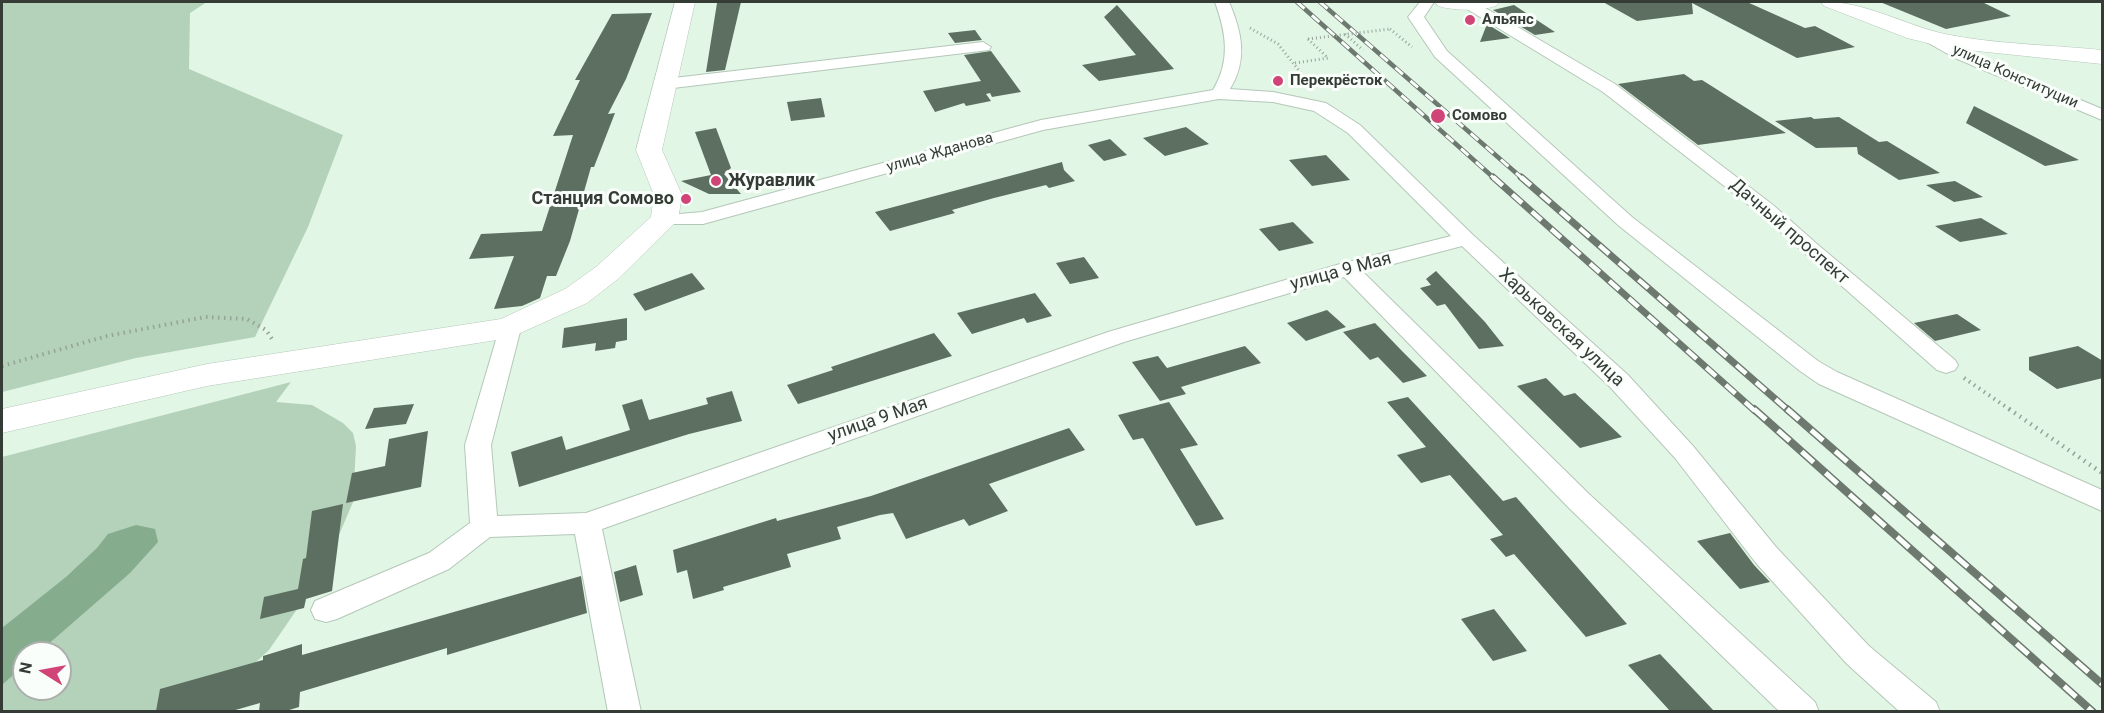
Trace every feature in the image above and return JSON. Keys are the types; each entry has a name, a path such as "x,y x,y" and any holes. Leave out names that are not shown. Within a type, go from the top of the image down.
{"street":[{"path":"2,421 207,375 450,339 509,327 576,296 607,273 664,220 669,202 668,195 649,150 685,2"},
{"path":"1219,94 1232,75 1235,41 1222,2"},
{"path":"1427,2 1416,17 1441,54 1624,221 1809,366 1828,378 2103,501"},
{"path":"1445,2 1489,2"},
{"path":"1831,2 1929,37 2002,48 2100,57"},
{"name":"Дачный проспект","path":"1467,3 1557,59 1609,88 1766,209 1809,249 1946,365"},
{"name":"улица Конституции","path":"1929,37 1962,55 2103,116"},
{"path":"666,84 983,47"},
{"path":"2002,48 2007,75"},
{"name":"Харьковская улица","path":"1219,94 1273,97 1320,107 1354,129 1466,239 1619,381 1684,452 1766,555 1896,698 1924,711"},
{"name":"улица Жданова","path":"664,220 704,218 1041,124 1219,94"},
{"name":"улица 9 Мая","path":"484,527 587,523 1116,337 1348,269 1466,239"},
{"path":"1348,269 1579,501 1803,711"},
{"path":"326,610 439,561 484,527 478,445 509,327"},
{"path":"587,523 626,711"}],"path":[{"path":"1229,23 1262,32 1295,63 1332,115"},
{"path":"1295,63 1328,58 1308,39 1390,29 1416,51"},
{"path":"1345,34 1363,50"},
{"path":"2,366 82,341 177,320 226,315 253,321 270,332 282,363"},
{"path":"1946,365 2103,473"}],"shaded area":[{"path":"2,2 207,2 190,13 189,69 343,135 308,227 255,337 136,358 2,392"},
{"path":"291,382 276,402 312,405 343,423 353,433 356,446 353,502 324,570 269,650 203,711 2,712 2,457"},
{"path":"136,525 155,529 158,542 130,573 52,641 12,641 12,676 2,685 2,628 66,577 97,548 108,534"}],"building":[{"path":"741,2 725,70 706,72 717,3"},
{"path":"1603,2 1747,2 1805,28 1815,26 1855,47 1797,58 1692,3 1693,14 1637,21"},
{"path":"1880,2 1982,2 2011,16 1946,29"},
{"path":"1117,5 1174,69 1099,81 1082,65 1136,55 1104,17"},
{"path":"1514,5 1555,32 1535,35 1493,10"},
{"path":"652,13 626,79 608,114 615,113 594,167 591,167 570,241 556,276 547,276 540,298 522,306 494,309 514,256 469,259 481,234 542,231 573,135 553,136 580,80 575,80 612,14"},
{"path":"1487,24 1510,38 1480,42"},
{"path":"975,30 982,40 955,43 948,33"},
{"path":"991,51 1021,92 992,97 990,93 986,94 991,101 966,106 964,103 935,112 923,91 981,81 964,55"},
{"path":"1684,74 1694,81 1702,80 1786,133 1698,145 1618,84"},
{"path":"821,98 825,117 791,121 787,102"},
{"path":"1974,106 2079,160 2045,166 1966,123"},
{"path":"1811,117 1814,119 1839,117 1879,142 1887,141 1940,173 1899,180 1858,154 1857,147 1816,148 1775,121"},
{"path":"1186,127 1209,144 1165,156 1143,138"},
{"path":"716,128 731,168 724,174 741,194 709,194 681,181 711,175 695,132"},
{"path":"1110,139 1127,155 1104,161 1088,145"},
{"path":"1326,155 1350,180 1312,186 1289,160"},
{"path":"1062,162 1064,170 1075,181 1049,188 1046,185 994,198 952,210 955,213 890,231 875,212"},
{"path":"1955,181 1983,197 1954,202 1926,185"},
{"path":"1981,218 2008,234 1960,242 1935,226"},
{"path":"1293,222 1314,243 1279,251 1259,229"},
{"path":"1084,257 1099,278 1070,284 1056,263"},
{"path":"1436,271 1485,322 1504,346 1479,349 1445,304 1437,306 1420,288 1431,285 1426,279"},
{"path":"692,273 705,289 645,311 633,294"},
{"path":"1035,293 1052,316 1027,323 1024,318 972,334 957,313"},
{"path":"1327,310 1346,327 1306,341 1287,323"},
{"path":"1957,314 1981,330 1935,341 1914,323"},
{"path":"627,318 627,340 616,342 615,348 595,351 596,343 562,348 564,328"},
{"path":"1375,323 1427,376 1403,383 1378,357 1370,360 1343,332"},
{"path":"934,333 952,356 798,404 787,385 833,370 831,367"},
{"path":"1245,346 1261,363 1181,387 1186,394 1160,401 1132,362 1158,356 1167,368"},
{"path":"2078,346 2103,361 2103,378 2057,389 2029,370 2029,357"},
{"path":"1546,378 1564,396 1575,393 1622,437 1580,448 1517,386"},
{"path":"732,391 742,421 689,434 519,487 511,452 562,436 566,450 630,430 622,405 642,399 649,420 708,404 706,398"},
{"path":"1408,397 1503,501 1516,497 1627,624 1586,637 1514,554 1506,557 1490,539 1503,535 1450,475 1421,483 1397,455 1426,447 1387,402"},
{"path":"1169,402 1198,445 1180,449 1224,519 1196,526 1143,438 1133,440 1118,415"},
{"path":"414,404 406,424 365,429 374,408"},
{"path":"1069,428 1085,450 989,484 1008,511 969,526 964,519 906,539 893,513 880,515 837,527 841,539 787,554 791,567 723,587 724,590 693,599 687,570 677,573 673,550 776,518 777,521 871,496"},
{"path":"428,431 421,487 346,503 352,473 385,466 389,439"},
{"path":"343,504 332,591 306,599 304,608 260,619 264,597 298,589 303,559 306,558 312,511"},
{"path":"1730,533 1770,582 1740,589 1697,541"},
{"path":"636,565 643,595 620,602 614,572"},
{"path":"581,576 587,613 447,655 447,648 300,692 299,707 286,711 259,711 260,703 232,711 156,711 160,689 263,660 263,656 302,644 302,655"},
{"path":"1494,609 1527,651 1493,661 1461,619"},
{"path":"1660,654 1714,711 1670,711 1628,665"}],"railway":[{"path":"1297,2 1495,179"},
{"path":"1320,2 1523,179"},
{"path":"1493,177 1755,411"},
{"path":"1521,177 1789,411"},
{"path":"1754,409 2093,712"},
{"path":"1787,409 2102,684"}],"place":[{"name":"Альянс","path":"1470,20"},
{"name":"Перекрёсток","path":"1278,81"},
{"name":"Сомово","path":"1438,116"},
{"name":"Журавлик","path":"716,181"},
{"name":"Станция Сомово","path":"686,199"}]}
